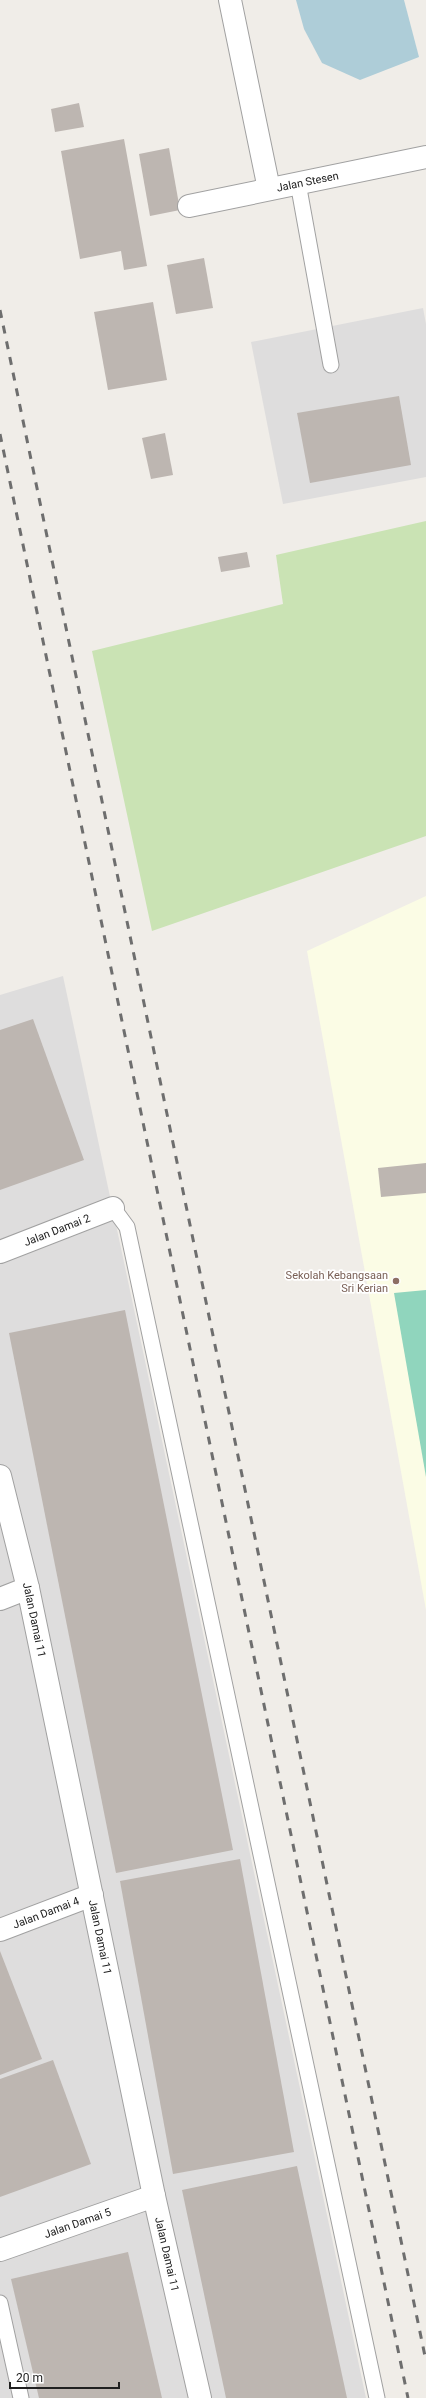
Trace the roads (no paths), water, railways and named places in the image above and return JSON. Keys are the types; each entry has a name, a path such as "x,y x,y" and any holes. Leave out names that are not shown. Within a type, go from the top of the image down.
{"street":[{"path":"230,0 269,189"},
{"name":"Jalan Stesen","path":"189,206 426,157"},
{"name":"Jalan Damai 2","path":"0,1252 113,1208"},
{"name":"Jalan Damai 11","path":"0,1476 28,1588 154,2196 200,2398"},
{"path":"0,1599 28,1588"},
{"name":"Jalan Damai 4","path":"0,1930 92,1895"},
{"name":"Jalan Damai 5","path":"0,2250 154,2196"}],"lane":[{"path":"298,183 331,365"},
{"path":"113,1208 126,1226 377,2398"},
{"path":"0,2303 21,2398"}],"water":[{"path":"296,0 404,0 419,57 360,80 322,63 304,29"}],"railway":[{"path":"0,310 426,2361"},
{"path":"0,434 408,2398"}],"place":[{"name":"Sekolah Kebangsaan Sri Kerian","path":"396,1281"}]}
